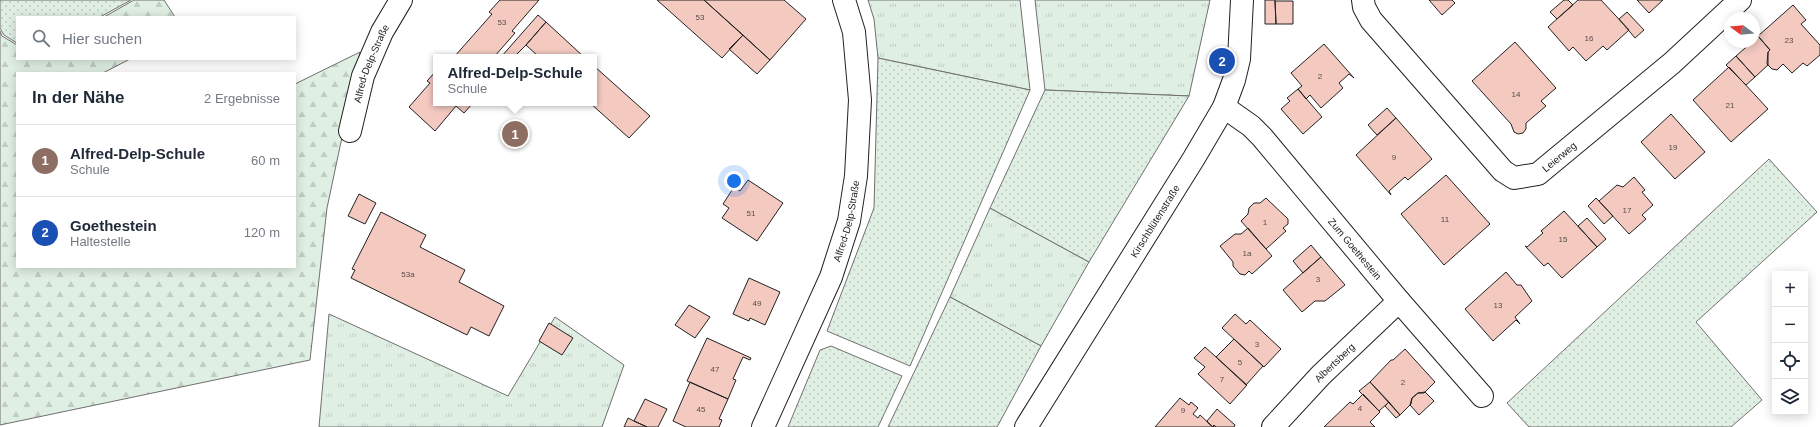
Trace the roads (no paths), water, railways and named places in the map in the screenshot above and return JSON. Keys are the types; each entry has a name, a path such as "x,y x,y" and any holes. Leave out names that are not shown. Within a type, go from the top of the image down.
{"street":[{"name":"Alfred-Delp-Straße","path":"350,131 363,76 382,32 401,0"},
{"name":"Alfred-Delp-Straße","path":"763,427 831,277 849,221 856,176 860,100 854,32 844,0"},
{"name":"Kirschblütenstraße","path":"1026,427 1194,158 1224,107 1234,80 1238,59 1242,0"},
{"name":"Leierweg","path":"1363,0 1364,7 1371,20 1502,171 1514,178 1538,174 1672,62 1740,0"},
{"name":"Zum Goethestein","path":"1224,107 1251,126 1262,137 1399,301 1482,396"},
{"name":"Albertsberg","path":"1273,427 1321,375 1399,301"}],"place":[{"name":"Goethestein","path":"1222,61"},
{"name":"Alfred-Delp-Schule","path":"515,134"}]}
